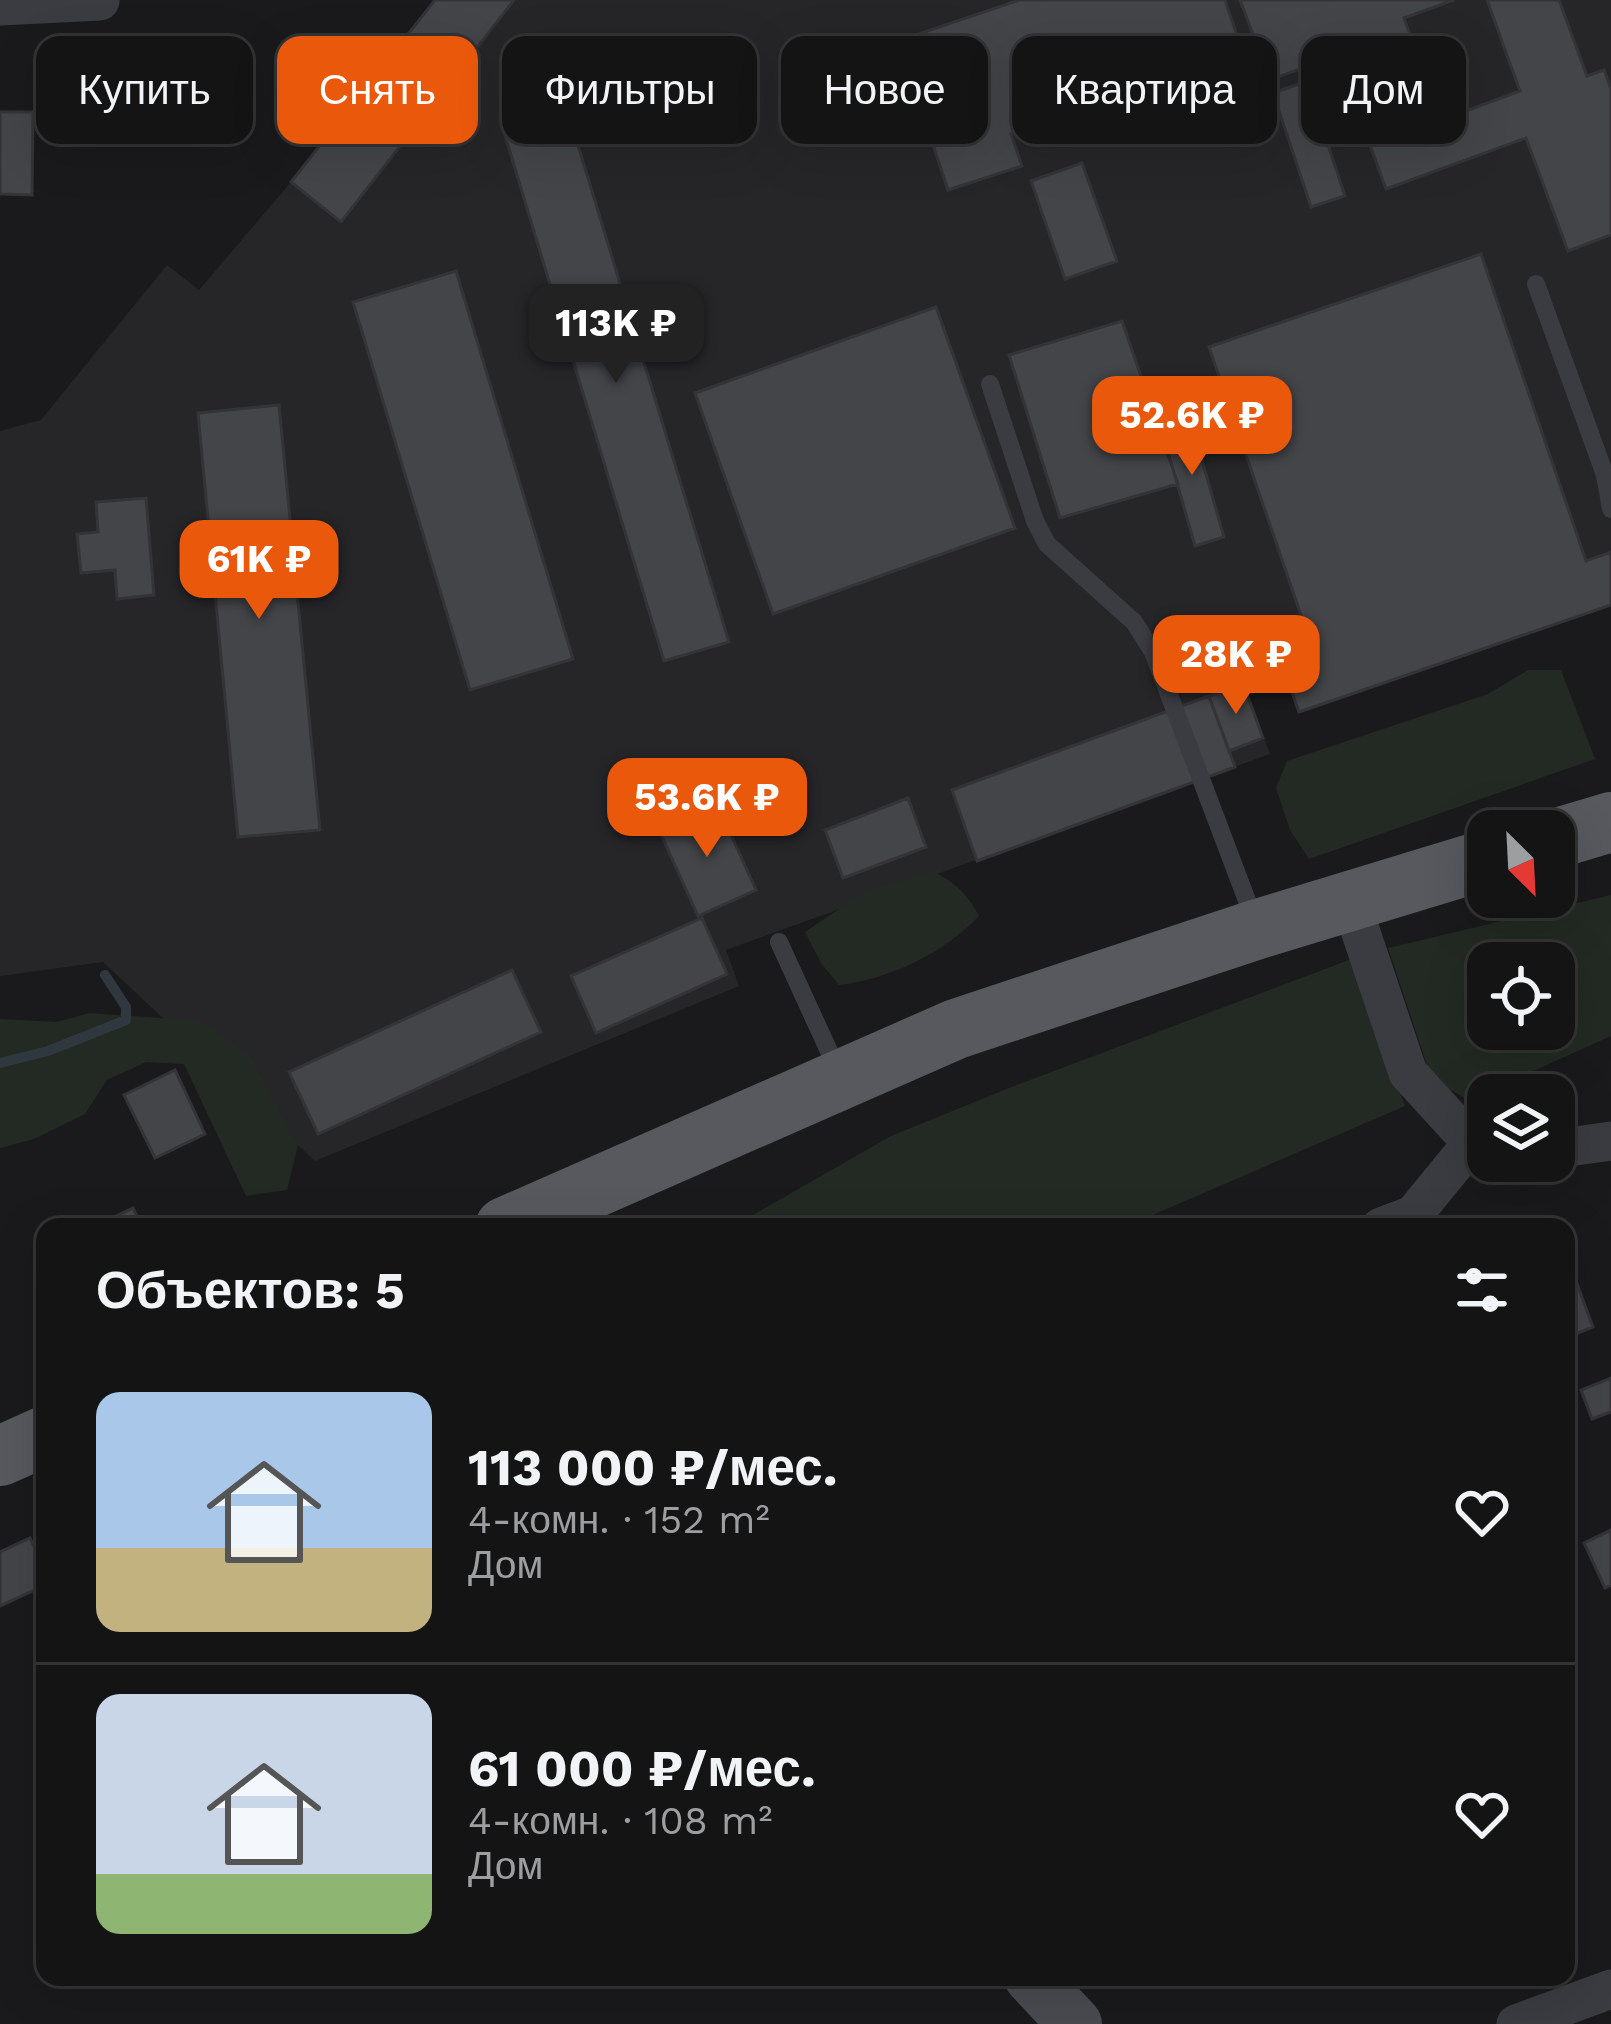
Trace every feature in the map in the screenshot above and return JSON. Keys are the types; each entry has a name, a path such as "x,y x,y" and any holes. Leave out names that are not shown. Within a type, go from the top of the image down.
{"main road":[{"path":"1575,833 1611,822"},
{"path":"526,1218 998,1014 1467,865"},
{"path":"0,1456 36,1440"}],"street":[{"path":"0,6 100,1"},
{"path":"1350,900 1408,1073 1467,1131"},
{"path":"1575,1146 1611,1142"},
{"path":"1405,1218 1467,1158"},
{"path":"1039,1986 1075,2024"},
{"path":"1516,2024 1611,1989"}],"lane":[{"path":"1536,284 1605,475 1611,509"},
{"path":"990,383 1035,521 1047,544 1134,622 1154,652 1258,929"},
{"path":"779,942 841,1078"}],"shaded area":[{"path":"435,0 1611,0 1611,605 1299,712 1283,667 1244,681 1270,754 726,950 739,986 315,1161 103,962 0,976 0,431 41,420 167,265 199,290 321,144 478,144 478,36 407,36"},
{"path":"1528,670 1561,670 1595,759 1309,859 1290,830 1276,788 1287,761 1488,694"},
{"path":"933,871 960,889 979,916 950,942 915,962 839,985 805,932 867,890"},
{"path":"1611,895 1611,1036 1527,1074 1467,1074 1467,1099 1432,1080 1388,948 1514,918 1575,918 1575,904"},
{"path":"1357,957 1373,1019 1405,1106 1146,1218 748,1218 891,1136"},
{"path":"90,1013 201,1021 249,1054 298,1145 287,1190 246,1196 184,1064 146,1062 107,1080 85,1114 34,1139 0,1148 0,1019 56,1022"}],"building":[{"path":"435,0 514,0 478,46 478,36 407,36"},
{"path":"1019,0 1225,0 1237,36 1012,36 1011,134 1022,166 948,190 933,144 988,144 988,36 913,36"},
{"path":"1240,0 1454,0 1404,18 1411,36 1301,36 1301,69 1277,77 1277,36 1254,36"},
{"path":"1487,0 1559,0 1587,76 1604,70 1611,89 1611,235 1568,251 1526,138 1386,189 1369,144 1466,144 1466,111 1520,91"},
{"path":"1301,83 1301,144 1328,144 1345,196 1311,207 1277,105 1277,92"},
{"path":"0,112 33,112 32,195 0,194"},
{"path":"321,144 402,144 341,222 291,182"},
{"path":"508,144 578,144 729,642 664,661"},
{"path":"1082,163 1117,261 1065,279 1031,181"},
{"path":"1481,254 1586,561 1611,552 1611,605 1299,712 1283,667 1315,656 1209,347"},
{"path":"456,271 573,659 470,690 353,302"},
{"path":"936,307 1015,528 773,614 695,393"},
{"path":"1122,321 1178,484 1060,518 1009,355"},
{"path":"279,405 320,830 238,837 198,413"},
{"path":"1188,411 1224,537 1195,546 1159,420"},
{"path":"146,498 154,595 117,599 115,570 81,573 77,534 98,532 96,502"},
{"path":"1243,683 1263,738 1229,751 1209,696"},
{"path":"1209,696 1235,767 977,861 952,790"},
{"path":"908,798 926,847 843,878 825,830"},
{"path":"717,804 756,890 698,916 659,830"},
{"path":"702,918 727,974 596,1033 571,976"},
{"path":"512,970 541,1032 318,1134 289,1072"},
{"path":"175,1070 205,1134 155,1158 124,1095"},
{"path":"133,1208 138,1218 112,1218"},
{"path":"1575,1278 1593,1327 1575,1334"},
{"path":"1611,1378 1611,1412 1592,1419 1581,1390"},
{"path":"1611,1530 1611,1585 1605,1588 1584,1543"},
{"path":"30,1538 36,1551 36,1589 0,1606 0,1552"}],"waterway":[{"path":"0,1063 48,1051 126,1020 126,1007 105,975"}]}
